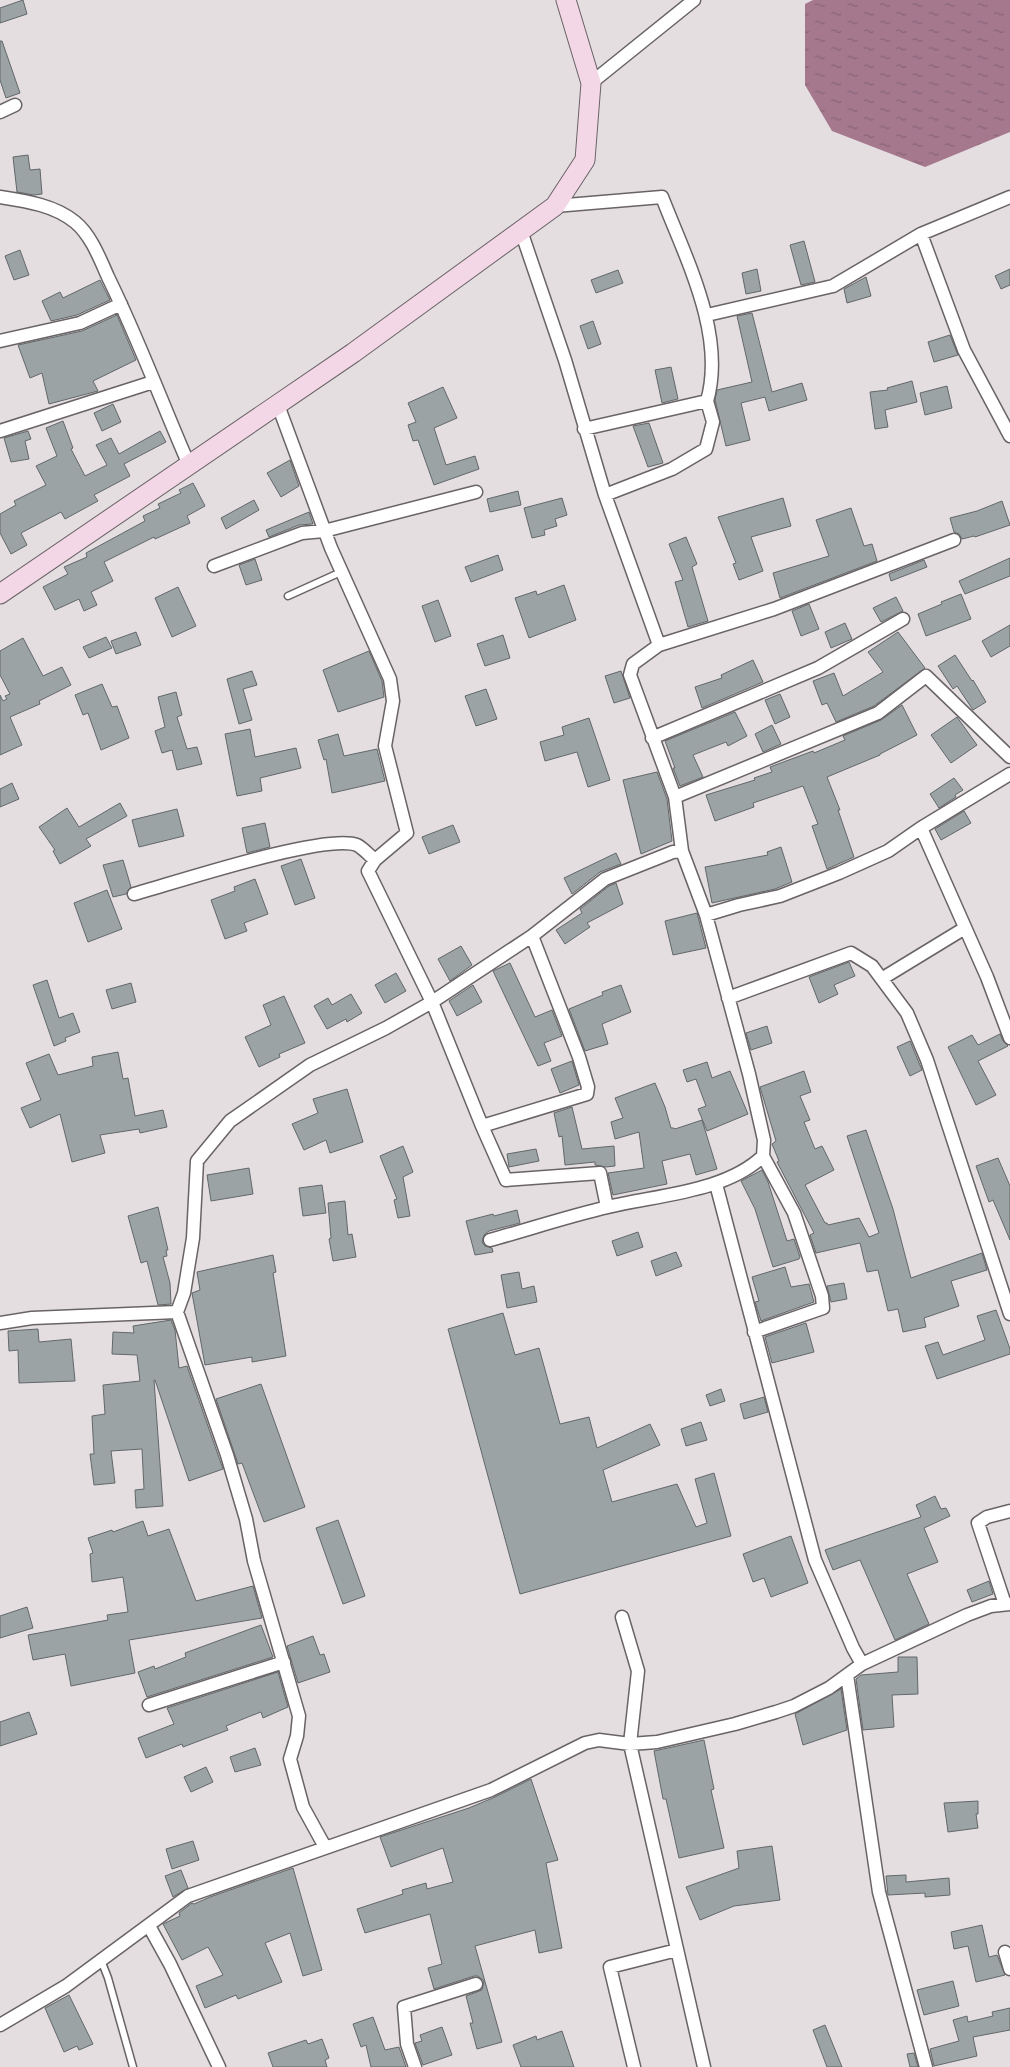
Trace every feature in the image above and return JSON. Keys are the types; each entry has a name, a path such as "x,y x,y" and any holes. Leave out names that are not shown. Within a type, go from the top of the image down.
{"street":[{"path":"0,594 353,353 555,206 585,160 592,83 566,0"},
{"path":"592,83 694,0"},
{"path":"0,112 16,105"},
{"path":"555,206 662,197 707,315 713,369 708,401 713,422 706,449 672,469 605,496"},
{"path":"707,315 833,286 921,234 1010,197"},
{"path":"0,198 54,209 75,222 85,233 121,304 189,465"},
{"path":"521,231 565,360 605,496 659,645"},
{"path":"921,234 964,350 1010,436"},
{"path":"0,341 80,323 121,304"},
{"path":"0,431 153,382"},
{"path":"584,429 708,401"},
{"path":"278,405 324,531 390,679 393,701 385,746 407,833 375,860 368,871 432,1002 506,1180 600,1173 607,1207"},
{"path":"214,566 302,533 324,531 476,492"},
{"path":"754,1332 822,1308 822,1296 794,1213 763,1156 764,1140 749,1074 706,915 682,851 675,797 630,675 633,664 659,645 774,609 954,540"},
{"path":"652,738 818,668 903,619"},
{"path":"675,797 878,713 926,676 1010,757"},
{"path":"706,915 780,896 888,851 920,828 1010,774"},
{"path":"920,828 965,928 1010,1038"},
{"path":"134,894 289,850 338,844 357,846 375,860"},
{"path":"325,1847 303,1807 290,1759 297,1736 299,1716 254,1561 246,1519 227,1455 177,1312 184,1293 193,1238 197,1161 230,1121 310,1065 386,1028 432,1002 532,936 605,879 673,852 682,851"},
{"path":"882,978 965,928"},
{"path":"482,1126 587,1094 588,1087 579,1057 532,936"},
{"path":"728,998 851,953 872,966 907,1013 928,1060 1005,1282 1010,1314"},
{"path":"490,1240 607,1207 716,1184 755,1164 763,1156"},
{"path":"716,1184 815,1560 853,1648 862,1664"},
{"path":"0,1323 32,1318 177,1312"},
{"path":"0,2025 66,1986 188,1896 491,1790 585,1743 599,1740 630,1744 657,1742 735,1724 776,1712 812,1697 862,1664 967,1615 991,1606 1008,1604 978,1523 987,1517 1010,1511"},
{"path":"622,1617 638,1671 630,1744 704,2067"},
{"path":"149,1705 284,1662"},
{"path":"847,1675 879,1892 926,2067"},
{"path":"149,1926 170,1964 219,2067"},
{"path":"634,2067 610,1967 677,1950"},
{"path":"1005,1952 1010,1969"},
{"path":"415,2067 408,2044 404,2007 476,1984"}],"lane":[{"path":"288,596 341,572"},
{"path":"101,1960 108,1978 133,2067"}],"water":[{"path":"813,0 1010,0 1010,132 925,167 832,131 805,85 805,4"}],"building":[{"path":"23,0 27,14 0,23 0,8"},
{"path":"0,41 2,41 20,93 6,98 0,80"},
{"path":"28,155 30,170 40,169 42,194 34,195 17,192 13,157"},
{"path":"804,241 815,282 801,285 790,245"},
{"path":"20,250 29,275 14,280 5,256"},
{"path":"757,269 761,291 746,294 742,273"},
{"path":"1010,269 1010,285 1001,289 995,276"},
{"path":"618,270 623,283 596,293 591,280"},
{"path":"866,277 871,296 847,303 844,289"},
{"path":"100,280 110,300 77,315 51,321 42,301 60,292 63,298"},
{"path":"752,313 772,392 802,383 807,400 769,411 765,397 741,403 750,440 726,446 715,400 717,390 752,382 737,316"},
{"path":"117,315 136,360 93,381 98,391 49,404 42,373 30,378 18,345 82,331"},
{"path":"593,321 601,344 588,349 580,326"},
{"path":"950,335 958,355 934,362 928,342"},
{"path":"671,367 678,399 662,403 655,370"},
{"path":"912,381 917,402 885,410 888,427 875,429 870,392 888,390 887,388"},
{"path":"947,386 952,408 925,415 920,393"},
{"path":"443,387 457,418 434,428 446,465 475,456 479,469 434,485 418,440 413,441 408,425 416,422 408,403"},
{"path":"113,404 121,422 102,431 94,413"},
{"path":"63,421 73,448 71,449 85,476 107,465 96,445 111,438 119,454 160,431 166,442 124,464 130,476 94,495 98,501 65,519 61,512 21,533 27,545 11,554 0,533 0,514 16,505 14,501 46,485 36,466 57,456 46,428"},
{"path":"649,423 663,463 648,467 633,426"},
{"path":"28,431 31,439 25,441 29,459 11,462 4,438"},
{"path":"290,460 299,486 281,497 267,473"},
{"path":"193,483 205,506 187,516 190,523 155,539 154,537 104,562 113,581 91,592 97,605 84,611 79,599 55,610 43,587 68,574 64,567 87,557 86,553 145,521 143,516 160,508 158,504 181,493 179,490"},
{"path":"518,491 521,505 490,512 487,499"},
{"path":"562,498 567,515 555,519 557,526 544,530 545,535 532,538 524,508"},
{"path":"783,498 791,526 751,537 763,571 739,580 733,564 736,563 718,517"},
{"path":"254,500 259,510 226,529 221,518"},
{"path":"1002,501 1010,525 975,537 962,539 959,534 954,532 950,518 977,511"},
{"path":"851,508 864,546 872,544 877,561 780,598 773,573 829,556 816,520"},
{"path":"309,512 313,524 299,525 269,537 266,530"},
{"path":"686,537 697,564 692,567 708,621 688,627 675,582 683,580 669,544"},
{"path":"498,555 503,570 471,582 465,567"},
{"path":"1010,558 1010,576 965,594 959,581"},
{"path":"255,559 262,580 246,585 239,565"},
{"path":"924,560 927,567 891,581 889,574"},
{"path":"564,585 576,620 529,638 515,598 536,591 537,595"},
{"path":"178,587 196,626 172,637 155,598"},
{"path":"961,594 971,619 926,636 918,614"},
{"path":"896,597 903,611 881,622 873,608"},
{"path":"438,600 451,636 435,642 422,606"},
{"path":"809,604 819,629 801,636 792,611"},
{"path":"845,623 852,639 831,648 825,632"},
{"path":"1010,625 1010,646 991,657 982,641"},
{"path":"136,632 141,645 116,654 111,641"},
{"path":"898,632 925,668 874,706 836,722 827,703 822,705 813,681 834,673 843,696 883,672 868,652"},
{"path":"503,635 510,658 485,666 477,644"},
{"path":"106,637 112,648 89,658 83,647"},
{"path":"23,638 43,676 62,667 71,685 39,701 40,704 10,717 22,745 0,755 0,695 3,701 7,699 5,696 10,694 0,675 0,651"},
{"path":"369,651 382,681 384,697 338,712 323,670"},
{"path":"955,655 986,702 973,710 957,686 953,689 938,666"},
{"path":"753,660 763,682 702,708 695,687 722,678 721,675"},
{"path":"252,671 257,685 243,689 252,720 239,724 227,679"},
{"path":"621,671 630,698 614,703 605,676"},
{"path":"102,684 112,707 117,706 129,738 101,750 88,713 83,715 75,695"},
{"path":"486,689 497,719 476,726 465,696"},
{"path":"176,692 182,715 177,717 187,749 197,747 202,764 177,770 172,750 162,753 155,731 165,727 158,697"},
{"path":"780,694 790,717 775,724 765,700"},
{"path":"902,705 917,735 880,755 827,777 840,810 838,810 854,857 827,869 812,826 818,824 803,786 753,803 754,807 715,821 706,795 755,780 754,778 772,772 770,767 813,751 814,753 845,740 843,736 881,720"},
{"path":"735,712 747,736 728,746 726,742 693,755 703,777 680,786 665,741"},
{"path":"957,717 977,745 951,763 931,735"},
{"path":"589,718 610,780 588,787 577,752 545,761 540,742 564,735 562,727"},
{"path":"772,725 781,744 763,752 755,734"},
{"path":"250,729 255,757 296,748 301,768 260,778 262,791 237,796 225,734"},
{"path":"338,734 344,756 377,749 385,781 332,793 326,759 324,760 318,740"},
{"path":"657,772 667,799 672,841 641,854 623,780"},
{"path":"954,778 963,790 939,808 930,794"},
{"path":"12,783 19,799 0,807 0,789"},
{"path":"120,803 127,816 86,839 91,846 60,864 53,851 55,850 39,827 67,808 79,827"},
{"path":"177,809 184,836 139,847 132,820"},
{"path":"964,811 971,823 941,840 935,829"},
{"path":"265,823 270,847 247,853 242,828"},
{"path":"453,825 460,842 429,854 422,837"},
{"path":"781,847 792,882 775,889 712,903 705,867 768,855 767,852"},
{"path":"616,853 621,864 600,872 572,894 564,878"},
{"path":"301,859 315,898 295,905 281,866"},
{"path":"123,860 131,887 126,894 113,897 103,865"},
{"path":"255,879 268,914 244,923 247,931 225,939 211,900 235,891 234,887"},
{"path":"616,883 623,904 587,923 590,927 565,944 556,930 582,913 580,909 609,886"},
{"path":"107,890 122,929 88,942 74,903"},
{"path":"697,913 706,948 673,955 665,921"},
{"path":"461,946 472,965 450,981 438,959"},
{"path":"849,962 855,976 834,985 838,994 819,1003 809,977"},
{"path":"510,963 535,1017 552,1010 562,1036 544,1043 551,1061 538,1066 493,971"},
{"path":"396,973 406,991 385,1003 375,985"},
{"path":"47,980 59,1018 73,1013 80,1032 65,1038 66,1041 54,1046 33,985"},
{"path":"131,983 136,1002 112,1009 106,990"},
{"path":"473,985 482,1002 457,1016 449,1001"},
{"path":"621,985 631,1012 602,1024 608,1044 585,1051 569,1009 603,995 602,992"},
{"path":"351,994 362,1013 347,1022 346,1019 327,1029 314,1006 328,998 332,1005"},
{"path":"284,996 305,1043 279,1054 280,1057 259,1067 245,1037 271,1025 263,1005"},
{"path":"767,1026 772,1043 751,1050 746,1033"},
{"path":"1000,1034 1008,1046 978,1061 996,1095 976,1105 948,1047 972,1035 978,1045"},
{"path":"910,1041 922,1070 910,1076 897,1047"},
{"path":"118,1052 123,1079 128,1078 135,1116 163,1110 167,1127 140,1133 139,1129 100,1135 105,1153 72,1162 60,1114 30,1128 21,1108 41,1100 26,1063 49,1054 58,1075 93,1066 92,1057"},
{"path":"572,1061 579,1085 560,1093 551,1069"},
{"path":"707,1062 712,1078 730,1071 748,1114 707,1131 698,1109 706,1106 696,1079 687,1082 683,1070"},
{"path":"804,1071 811,1092 800,1096 810,1120 804,1122 815,1149 822,1146 834,1170 805,1185 825,1223 828,1225 859,1218 869,1237 879,1233 847,1136 866,1130 893,1209 911,1278 982,1253 987,1270 951,1281 959,1306 924,1318 926,1327 903,1332 898,1309 888,1311 878,1270 867,1272 860,1243 816,1253 810,1235 814,1233 777,1162 779,1161 772,1144 776,1141 760,1087"},
{"path":"655,1083 671,1128 675,1129 702,1120 717,1169 696,1175 690,1154 662,1161 667,1184 613,1195 608,1173 644,1168 639,1132 615,1139 611,1122 623,1118 615,1098"},
{"path":"347,1089 363,1142 330,1153 326,1140 304,1150 292,1124 318,1113 313,1099"},
{"path":"572,1107 582,1149 614,1146 615,1166 595,1165 595,1162 565,1165 562,1136 559,1137 554,1113"},
{"path":"403,1146 413,1172 403,1177 410,1216 398,1218 394,1200 397,1199 380,1156"},
{"path":"536,1149 539,1161 509,1167 507,1154"},
{"path":"998,1158 1010,1186 1010,1240 993,1200 989,1202 976,1166"},
{"path":"249,1168 253,1194 211,1201 207,1175"},
{"path":"762,1170 768,1182 787,1241 794,1239 800,1257 799,1259 773,1267 755,1209 741,1181"},
{"path":"322,1185 326,1213 303,1216 299,1188"},
{"path":"345,1201 348,1235 352,1234 356,1257 333,1261 329,1239 331,1238 328,1203"},
{"path":"158,1207 168,1250 166,1250 167,1256 163,1257 170,1283 171,1304 158,1305 147,1261 141,1263 128,1216"},
{"path":"517,1210 520,1223 489,1231 484,1235 482,1242 485,1246 492,1248 493,1252 475,1255 466,1221"},
{"path":"638,1232 643,1247 617,1256 612,1241"},
{"path":"676,1252 682,1266 656,1276 651,1261"},
{"path":"273,1255 276,1272 273,1273 286,1356 252,1362 252,1357 205,1365 192,1293 200,1290 197,1272"},
{"path":"785,1267 791,1287 809,1284 814,1302 761,1321 755,1302 759,1301 752,1277"},
{"path":"519,1272 522,1289 534,1286 537,1302 507,1308 501,1275"},
{"path":"844,1283 847,1299 831,1302 827,1286"},
{"path":"996,1310 1010,1349 1010,1354 937,1379 925,1346 938,1342 943,1355 985,1340 977,1316"},
{"path":"503,1313 515,1355 539,1348 560,1424 589,1417 597,1448 650,1424 660,1445 603,1470 612,1502 677,1484 696,1527 707,1523 695,1479 714,1473 731,1536 520,1594 448,1329"},
{"path":"171,1320 175,1330 179,1368 187,1366 223,1469 189,1481 154,1380 163,1506 136,1508 135,1490 144,1489 142,1449 111,1451 115,1483 94,1485 90,1454 94,1454 92,1416 105,1414 103,1385 140,1381 137,1355 112,1354 113,1332 134,1333 133,1326"},
{"path":"806,1323 814,1352 772,1363 765,1337"},
{"path":"38,1329 39,1342 71,1339 75,1381 19,1383 18,1350 9,1351 8,1331"},
{"path":"261,1384 305,1507 264,1522 242,1463 238,1464 216,1399"},
{"path":"721,1389 725,1401 710,1406 706,1395"},
{"path":"764,1397 768,1412 744,1419 740,1404"},
{"path":"701,1422 707,1440 686,1446 681,1429"},
{"path":"935,1496 941,1509 946,1508 950,1516 924,1528 938,1562 907,1574 929,1624 895,1640 860,1560 833,1570 825,1550 921,1517 916,1505"},
{"path":"338,1520 365,1596 343,1604 316,1528"},
{"path":"143,1521 148,1536 169,1529 196,1601 253,1586 262,1618 129,1640 135,1673 71,1686 65,1654 33,1660 28,1635 108,1620 107,1615 128,1612 123,1577 92,1582 90,1554 93,1553 88,1538 112,1530 113,1532"},
{"path":"791,1536 808,1583 771,1597 764,1578 753,1582 743,1554"},
{"path":"989,1581 993,1594 972,1602 967,1590"},
{"path":"27,1607 33,1628 0,1638 0,1616"},
{"path":"261,1625 273,1657 147,1697 138,1672 154,1666 155,1669 186,1657 185,1653"},
{"path":"313,1636 320,1655 324,1654 330,1672 298,1683 287,1646"},
{"path":"898,1657 917,1657 918,1694 892,1695 894,1727 863,1730 856,1679 861,1675 898,1672"},
{"path":"278,1672 288,1707 263,1718 261,1712 226,1726 228,1730 183,1747 182,1744 146,1758 138,1738 174,1724 167,1708"},
{"path":"841,1689 847,1730 803,1745 795,1714"},
{"path":"29,1712 37,1734 0,1746 0,1722"},
{"path":"704,1740 714,1789 711,1790 724,1848 679,1858 666,1799 663,1799 654,1751"},
{"path":"255,1748 261,1765 235,1772 230,1757"},
{"path":"206,1767 213,1782 191,1792 184,1777"},
{"path":"531,1779 558,1860 546,1863 562,1948 539,1953 535,1930 475,1946 502,2042 477,2049 470,2023 473,2023 466,1996 482,1990 484,1981 478,1976 474,1976 434,1989 428,1968 442,1964 430,1914 365,1933 357,1909 403,1894 402,1890 426,1883 427,1889 453,1882 443,1848 391,1867 380,1837 469,1808"},
{"path":"978,1801 978,1814 976,1814 978,1828 948,1832 944,1803"},
{"path":"193,1841 199,1860 172,1869 166,1849"},
{"path":"772,1846 780,1900 734,1906 700,1920 686,1887 739,1868 737,1851"},
{"path":"293,1868 322,1970 303,1976 290,1933 265,1943 282,1982 238,1999 236,1995 205,2008 196,1986 223,1975 208,1947 182,1960 163,1924 180,1916 179,1913 192,1903 194,1904"},
{"path":"181,1870 188,1888 173,1897 165,1876"},
{"path":"906,1875 906,1882 949,1878 950,1895 925,1897 925,1893 888,1895 886,1876"},
{"path":"982,1925 989,1957 997,1955 1005,1975 976,1982 968,1946 954,1949 951,1932"},
{"path":"953,1981 959,2006 924,2015 917,1990"},
{"path":"69,1995 93,2044 79,2050 77,2046 64,2052 45,2008"},
{"path":"1010,2008 1010,2030 973,2037 977,2056 934,2066 930,2049 959,2041 953,2020 967,2016 968,2022 993,2016 992,2012"},
{"path":"373,2017 385,2050 399,2047 406,2067 371,2067 366,2045 361,2047 353,2024"},
{"path":"825,2025 842,2067 827,2067 813,2030"},
{"path":"442,2027 452,2055 423,2065 415,2043 422,2041 420,2035"},
{"path":"562,2031 574,2067 521,2067 513,2045 536,2036 537,2040"},
{"path":"322,2039 329,2058 325,2060 327,2067 273,2067 268,2053 306,2040 308,2044"},
{"path":"914,2053 918,2067 910,2067 907,2054"}]}
